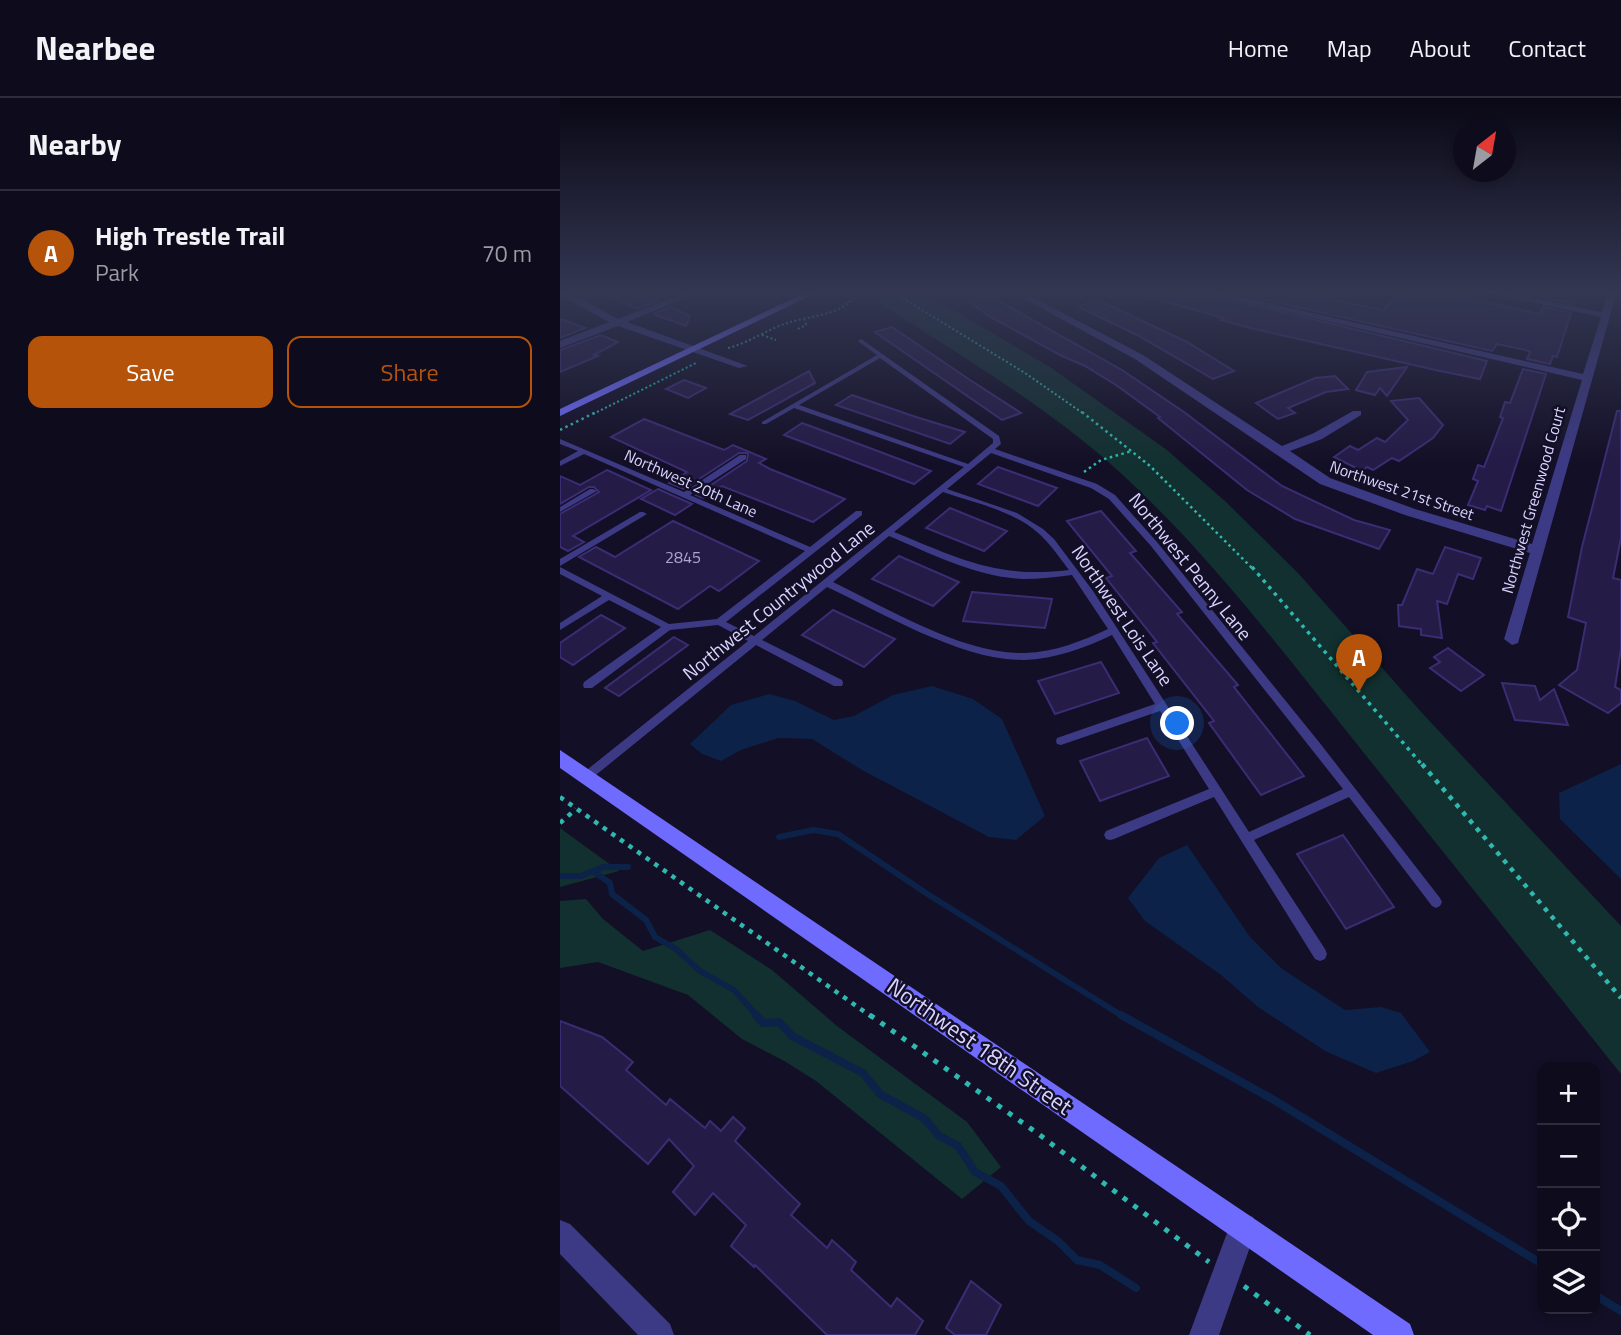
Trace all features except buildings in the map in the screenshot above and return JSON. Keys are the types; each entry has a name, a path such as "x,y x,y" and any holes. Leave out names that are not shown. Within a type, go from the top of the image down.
{"main road":[{"path":"560,413 695,349"},
{"name":"Northwest 18th Street","path":"560,758 1399,1335"}],"street":[{"path":"695,349 743,366"},
{"name":"Northwest 21st Street","path":"1123,349 1222,410 1307,471 1346,491 1536,550"},
{"path":"1456,349 1585,378"},
{"name":"Northwest Greenwood Court","path":"1512,639 1594,349"},
{"path":"1279,451 1318,436 1357,413"},
{"path":"1204,1335 1243,1227"},
{"path":"560,1234 659,1335"}],"lane":[{"path":"872,349 996,439 997,444 990,450"},
{"path":"764,423 881,355"},
{"path":"794,406 970,467"},
{"name":"Northwest 20th Lane","path":"560,441 811,550"},
{"name":"Northwest Countrywood Lane","path":"587,776 990,450"},
{"name":"Northwest Penny Lane","path":"990,450 1076,480 1112,497 1351,791 1436,902"},
{"path":"560,464 584,451"},
{"path":"684,495 743,457"},
{"name":"Northwest Lois Lane","path":"943,489 1012,514 1035,527 1051,541 1163,706 1320,954"},
{"path":"560,510 593,491"},
{"path":"588,685 668,627 719,622 859,513"},
{"path":"560,564 643,514"},
{"path":"889,533 991,573 1050,576 1073,572"},
{"path":"560,570 668,627"},
{"path":"827,583 957,642 994,653 1012,656 1046,654 1084,645 1113,631"},
{"path":"560,627 608,596"},
{"path":"719,622 838,683"},
{"path":"1061,741 1163,706"},
{"path":"1110,835 1217,791"},
{"path":"1247,838 1351,791"}],"path":[{"path":"985,349 1048,387 1132,451 1215,527 1306,628 1621,998"},
{"path":"1076,480 1093,464 1132,451"},
{"path":"560,797 1037,1133 1187,1248 1227,1273 1310,1335"},
{"path":"560,823 576,809"}],"green space":[{"path":"951,349 1019,349 1050,367 1167,450 1226,502 1298,573 1423,714 1621,926 1621,1074 1265,630 1208,563 1115,468 1055,419"},
{"path":"560,828 619,871 560,887"},
{"path":"586,899 603,919 643,951 710,930 772,970 837,1026 967,1122 1001,1167 962,1199 816,1081 742,1039 688,995 598,962 560,968 560,901"}],"water":[{"path":"932,686 973,699 1002,719 1045,816 1016,840 989,837 862,770 812,739 778,738 741,750 721,761 702,754 690,744 731,705 769,694 795,701 834,720 854,716 893,695"},
{"path":"1621,764 1621,879 1560,819 1559,793"},
{"path":"1187,845 1250,937 1281,968 1345,1010 1381,1007 1401,1013 1430,1052 1413,1061 1376,1073 1325,1051 1258,1007 1221,975 1145,921 1128,898 1159,858"}],"waterway":[{"path":"779,837 813,830 838,834 929,895 1124,1017"},
{"path":"560,876 581,876 603,867 628,867"},
{"path":"594,872 610,883 612,894 646,920 655,937 676,949 700,971 734,990 758,1017"},
{"path":"756,1015 763,1023 779,1022 792,1036 863,1073 880,1094 925,1119 938,1135 958,1146 975,1172 1001,1186 1029,1221 1058,1241 1077,1260 1100,1265 1136,1288"},
{"path":"1121,1015 1274,1100 1537,1261"},
{"path":"1600,1298 1621,1311"}],"place":[{"name":"High Trestle Trail","path":"1359,692"}]}
